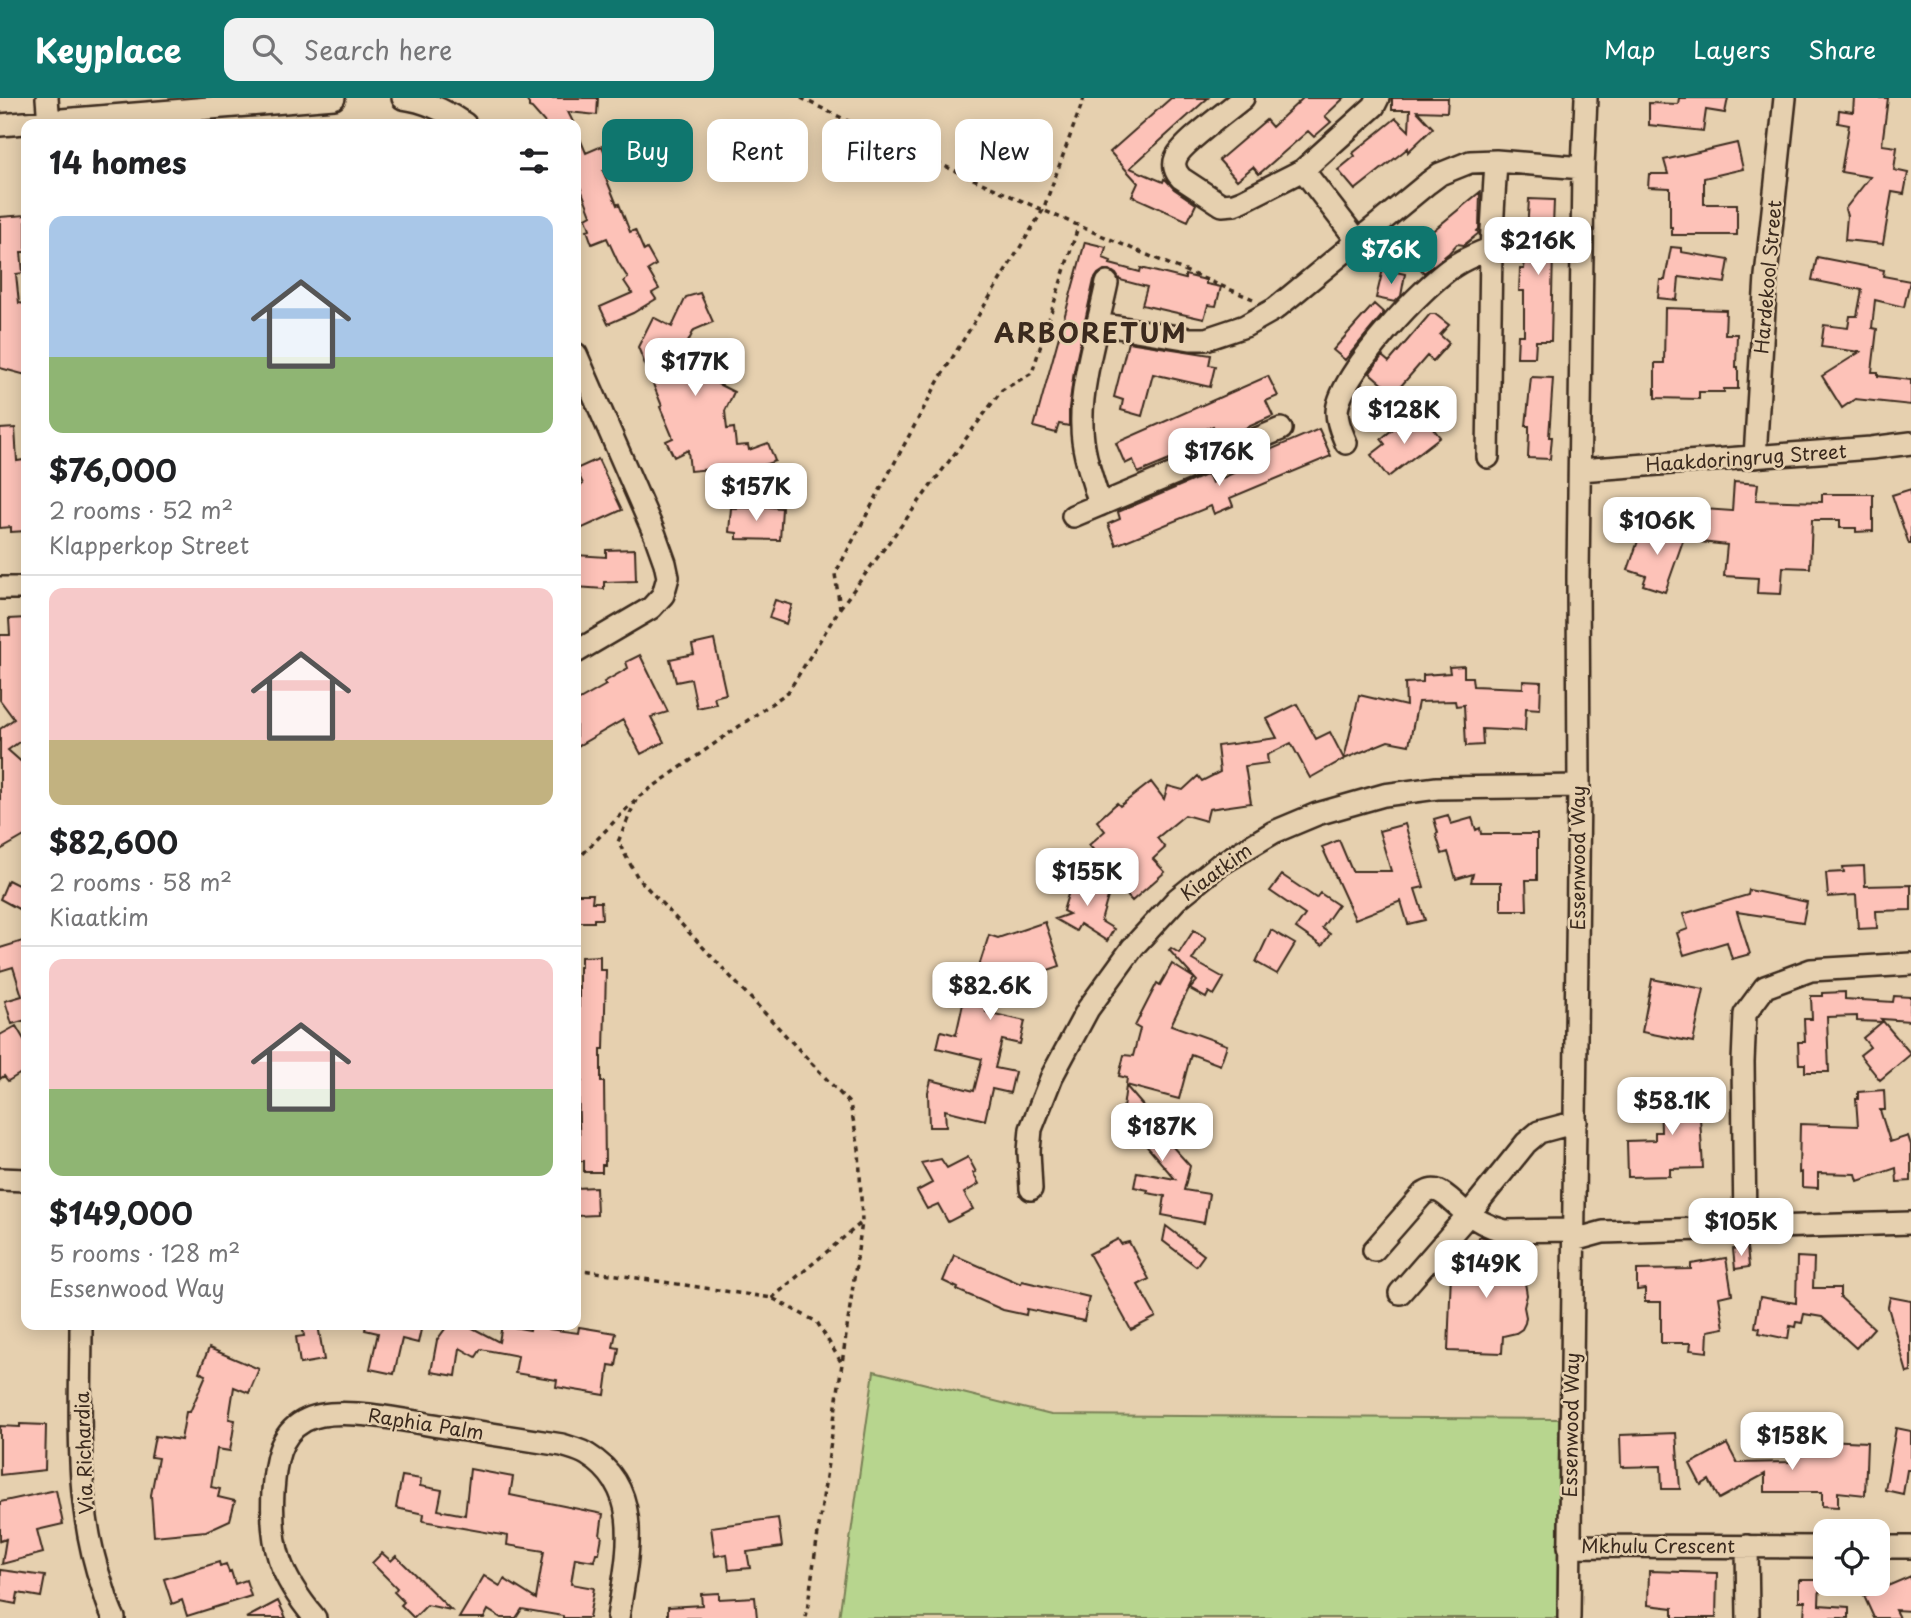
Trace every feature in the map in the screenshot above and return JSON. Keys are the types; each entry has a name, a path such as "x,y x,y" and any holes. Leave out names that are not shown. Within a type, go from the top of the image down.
{"street":[{"path":"47,98 49,119"},
{"path":"139,119 206,116 334,98"},
{"path":"403,98 429,104 457,119"},
{"path":"1243,98 1181,149 1174,161 1176,173 1181,178 1217,203 1228,205 1242,201 1303,170 1374,106 1378,98"},
{"name":"Essenwood Way","path":"1569,1618 1579,786 1578,577 1586,98"},
{"name":"Hardekool Street","path":"1755,457 1766,276 1785,98"},
{"path":"0,125 21,124"},
{"path":"1099,324 1206,339 1245,326 1275,309 1440,174 1470,162 1496,161 1583,168"},
{"path":"1488,457 1491,248 1496,161"},
{"path":"1303,170 1357,240"},
{"path":"1346,443 1337,411 1345,386 1360,365 1406,309 1434,281 1457,264 1491,248"},
{"path":"1100,505 1085,451 1082,429 1084,389 1107,284"},
{"path":"581,365 656,536 668,577 663,596 652,608 581,649"},
{"path":"1073,516 1282,429"},
{"name":"Haakdoringrug Street","path":"1580,470 1911,443"},
{"path":"0,588 21,588"},
{"name":"Kiaatkim","path":"1031,1189 1031,1129 1052,1076 1088,1009 1133,947 1177,899 1219,865 1274,832 1317,814 1384,794 1437,788 1579,786"},
{"path":"1745,1228 1745,1014 1765,987 1811,970 1911,964"},
{"path":"1400,1293 1526,1143 1539,1132 1576,1122"},
{"path":"0,1179 21,1180"},
{"path":"1374,1250 1430,1190 1441,1192 1468,1214 1490,1227 1505,1231 1575,1235 1911,1223"},
{"name":"Via Richardia","path":"81,1330 82,1481 89,1538 109,1616"},
{"name":"Raphia Palm","path":"315,1618 293,1590 279,1564 272,1518 278,1454 283,1440 303,1421 319,1415 359,1414 562,1445 586,1453 604,1467 623,1499 628,1518 629,1538 618,1618"},
{"name":"Mkhulu Crescent","path":"1569,1546 1813,1547"},
{"name":"Mkhulu Crescent","path":"1747,1546 1748,1618"},
{"path":"1890,1547 1911,1547"}],"path":[{"path":"801,98 888,141 1078,226 1275,309"},
{"path":"840,608 835,575 940,377 1043,210 1084,98"},
{"path":"581,856 637,798 788,692 840,608 1002,390 1032,373 1078,226"},
{"path":"637,798 618,842 638,878 850,1104 859,1149 862,1222 806,1618"},
{"path":"772,1298 862,1222"},
{"path":"581,1270 772,1298 817,1322 841,1363"}],"green space":[{"path":"874,1371 1051,1415 1559,1419 1557,1618 839,1618"}],"building":[{"path":"525,98 598,98 597,115 568,112 572,119 542,119"},
{"path":"1171,98 1208,98 1130,168 1163,182 1166,180 1196,204 1188,221 1132,196 1138,183 1110,152"},
{"path":"1303,98 1344,98 1325,116 1331,122 1314,137 1308,131 1259,174 1253,167 1237,180 1219,160 1266,120 1272,127"},
{"path":"1392,98 1448,98 1447,112 1417,111 1433,128 1408,152 1408,148 1355,190 1338,170 1355,156 1353,153 1396,118 1409,131 1410,110 1392,110"},
{"path":"1679,98 1728,98 1725,113 1706,110 1703,131 1649,125 1649,103 1678,104"},
{"path":"1854,98 1888,98 1882,145 1897,147 1894,170 1908,173 1904,194 1892,192 1883,244 1845,240 1845,209 1870,177 1841,172 1849,125 1838,123 1839,110 1853,112"},
{"path":"581,141 586,153 602,146 602,182 608,182 630,232 635,230 644,251 647,249 656,265 648,270 659,289 652,293 656,299 608,324 600,307 632,293 624,281 628,278 607,238 592,244 586,218 591,215 581,189"},
{"path":"1737,143 1743,169 1704,178 1704,204 1737,204 1737,235 1672,235 1670,188 1648,187 1649,174 1668,174 1664,160"},
{"path":"1480,192 1479,233 1464,245 1457,244 1424,273 1407,252"},
{"path":"1529,199 1554,200 1553,227 1556,227 1551,341 1536,341 1535,357 1517,357 1518,335 1524,335 1524,291 1519,291 1520,269 1524,269"},
{"path":"21,215 21,273 16,274 21,303 21,374 0,368 0,217"},
{"path":"1085,242 1106,247 1103,258 1111,261 1110,264 1140,272 1141,268 1185,279 1185,275 1221,287 1216,306 1208,305 1204,319 1142,305 1147,287 1120,280 1110,270 1098,274 1094,280 1074,371 1069,426 1059,424 1056,433 1034,427"},
{"path":"1671,247 1681,248 1681,252 1729,260 1725,283 1679,277 1677,300 1658,298 1660,280 1665,280"},
{"path":"1817,257 1884,270 1883,276 1910,281 1904,307 1875,300 1872,328 1877,329 1872,372 1878,372 1878,376 1911,380 1911,405 1855,399 1842,408 1822,376 1860,352 1821,347 1824,325 1848,328 1850,316 1857,316 1862,290 1812,280"},
{"path":"1383,269 1405,274 1401,296 1395,302 1376,298"},
{"path":"700,293 713,322 694,330 677,364 701,376 708,363 725,371 718,384 734,392 725,411 727,429 734,428 736,446 748,445 749,450 768,443 775,461 750,470 738,471 739,479 723,481 722,468 690,471 688,450 674,457 666,441 673,438 638,347 653,317 672,327 686,297"},
{"path":"1374,304 1384,313 1345,360 1333,350"},
{"path":"1665,308 1726,310 1725,334 1737,334 1738,389 1699,392 1699,399 1655,398 1655,363 1664,363"},
{"path":"1430,314 1435,314 1449,325 1440,335 1449,343 1433,361 1427,356 1394,394 1370,373 1382,356 1389,362"},
{"path":"1128,342 1211,355 1209,365 1215,366 1210,387 1153,374 1142,416 1121,410 1123,400 1114,397"},
{"path":"1268,376 1278,396 1266,401 1273,416 1219,440 1213,426 1188,437 1194,450 1138,473 1133,460 1125,464 1116,443"},
{"path":"1531,377 1553,378 1550,459 1528,458 1529,426 1526,426"},
{"path":"1424,417 1440,437 1388,477 1371,455 1385,444 1381,439 1398,425 1404,433"},
{"path":"15,428 17,461 21,460 21,531 11,532 11,527 0,528 0,429"},
{"path":"1319,429 1331,456 1230,498 1233,506 1214,514 1211,506 1116,545 1108,524 1120,519 1118,512 1208,474 1212,483 1242,469 1239,463"},
{"path":"598,459 622,510 581,529 583,484 581,467"},
{"path":"1734,482 1758,484 1756,500 1822,502 1822,494 1873,494 1873,531 1856,532 1856,528 1840,528 1840,520 1812,520 1810,568 1783,567 1781,594 1757,593 1758,578 1724,576 1727,545 1701,542 1704,509 1732,511"},
{"path":"1911,489 1911,544 1909,544 1892,495"},
{"path":"731,508 782,508 780,540 737,539 737,533 729,532"},
{"path":"1654,525 1685,535 1665,592 1643,585 1646,576 1628,570 1640,535 1650,538"},
{"path":"635,549 636,581 604,582 604,589 581,587 581,555 606,557 606,550"},
{"path":"775,600 792,605 786,624 769,618"},
{"path":"21,618 21,741 8,750 21,762 21,838 0,850 0,729 14,719 0,700 0,635 10,635 9,619"},
{"path":"714,640 726,694 714,697 716,704 697,708 691,679 676,682 670,659 694,654 692,645"},
{"path":"640,655 668,712 651,717 664,742 641,754 623,720 581,744 581,699 628,668 626,662"},
{"path":"1464,666 1464,677 1472,677 1473,686 1523,688 1523,681 1541,682 1540,709 1526,708 1525,731 1482,729 1483,745 1466,746 1464,705 1456,706 1455,701 1418,702 1409,745 1388,741 1344,759 1359,695 1406,706 1405,683 1423,682 1423,675 1450,673 1449,667"},
{"path":"1297,704 1316,739 1330,732 1344,759 1310,778 1291,743 1267,755 1268,763 1245,766 1251,803 1209,809 1206,821 1185,815 1157,838 1165,848 1153,859 1165,872 1132,901 1094,859 1098,855 1089,845 1105,831 1097,821 1117,803 1120,806 1151,782 1164,799 1168,786 1183,790 1198,776 1202,781 1220,772 1217,746 1277,738 1267,719"},
{"path":"1448,815 1451,824 1472,818 1476,830 1480,828 1481,834 1537,834 1537,880 1526,880 1527,910 1501,910 1501,882 1471,882 1473,874 1456,879 1448,852 1442,854 1434,819"},
{"path":"1405,824 1424,887 1415,889 1425,920 1408,924 1401,901 1355,919 1322,847 1339,840 1352,871 1391,871 1379,831"},
{"path":"1864,866 1865,886 1911,885 1911,910 1876,911 1877,928 1858,929 1856,895 1828,897 1826,873 1844,872 1843,867"},
{"path":"1282,875 1316,898 1320,893 1338,905 1322,928 1330,934 1322,946 1296,928 1305,915 1270,891"},
{"path":"1073,878 1110,890 1101,921 1114,929 1107,941 1080,924 1076,931 1055,919 1069,914 1063,911"},
{"path":"8,880 21,886 21,910 0,899"},
{"path":"1749,890 1807,902 1803,922 1737,912 1750,954 1732,959 1727,942 1684,955 1677,933 1688,929 1683,914 1748,895"},
{"path":"581,894 593,894 592,902 601,902 602,919 594,919 594,922 581,922"},
{"path":"1045,922 1060,966 1013,982 994,976 986,1012 1025,1021 1020,1044 1002,1040 995,1068 1015,1072 1010,1093 992,1089 985,1120 945,1110 946,1127 929,1127 928,1092 931,1080 974,1091 982,1059 937,1048 941,1031 956,1035 966,990 971,991 989,935 998,938"},
{"path":"1194,930 1206,938 1192,960 1224,978 1214,995 1209,992 1206,998 1190,989 1197,981 1169,950 1171,948 1179,953"},
{"path":"1271,930 1295,944 1277,974 1256,962"},
{"path":"21,942 21,993 13,967 0,971 0,948"},
{"path":"600,956 600,970 606,970 604,1049 601,1049 605,1165 602,1165 602,1172 584,1172 584,1161 581,1161 581,957"},
{"path":"1172,964 1194,978 1171,1025 1227,1045 1220,1065 1191,1054 1179,1099 1126,1085 1127,1078 1119,1076 1124,1055 1133,1056 1140,1029 1135,1026 1157,983 1160,985"},
{"path":"1652,979 1704,989 1693,1042 1642,1032"},
{"path":"1845,992 1845,999 1893,1002 1894,996 1911,997 1910,1021 1881,1019 1911,1054 1880,1080 1860,1055 1870,1047 1863,1038 1882,1022 1857,1021 1857,1016 1827,1017 1829,1072 1805,1072 1805,1064 1799,1064 1798,1042 1805,1042 1804,1019 1812,1019 1811,996"},
{"path":"21,996 21,1021 12,1024 5,1001"},
{"path":"16,1026 21,1034 21,1073 8,1081 4,1076 0,1079 0,1035"},
{"path":"1126,1086 1163,1129 1177,1141 1172,1146 1190,1166 1184,1190 1209,1194 1204,1223 1162,1215 1165,1196 1147,1193 1148,1190 1134,1187 1137,1172 1175,1179 1143,1142 1147,1124 1126,1142 1112,1123 1122,1116"},
{"path":"1884,1090 1885,1110 1880,1110 1890,1142 1908,1136 1911,1145 1911,1181 1897,1182 1896,1168 1858,1181 1856,1174 1818,1173 1818,1188 1802,1187 1802,1172 1799,1173 1800,1124 1858,1126 1858,1092"},
{"path":"1709,1092 1709,1118 1700,1118 1703,1168 1670,1169 1670,1176 1628,1177 1627,1141 1655,1140 1655,1132 1661,1132 1660,1093"},
{"path":"968,1157 979,1184 964,1193 973,1209 948,1222 938,1204 927,1209 917,1191 932,1183 921,1163 941,1159 947,1168"},
{"path":"596,1187 597,1215 581,1216 581,1188"},
{"path":"1166,1226 1204,1255 1196,1266 1163,1241"},
{"path":"1480,1236 1493,1241 1511,1256 1504,1264 1527,1271 1525,1323 1516,1333 1503,1336 1502,1353 1448,1351 1451,1272"},
{"path":"1118,1239 1121,1244 1129,1242 1149,1279 1138,1285 1156,1317 1131,1330 1089,1254"},
{"path":"1747,1247 1749,1267 1735,1269 1733,1249"},
{"path":"954,1255 1021,1284 1022,1281 1089,1297 1084,1321 1027,1309 1026,1315 1003,1310 957,1290 958,1288 943,1281"},
{"path":"1797,1257 1814,1258 1813,1288 1840,1288 1840,1297 1874,1328 1856,1348 1822,1317 1804,1314 1802,1323 1796,1322 1795,1327 1790,1326 1788,1339 1759,1333 1760,1328 1755,1327 1760,1297 1796,1303"},
{"path":"1726,1258 1732,1294 1719,1297 1724,1328 1708,1331 1707,1352 1690,1350 1691,1343 1661,1343 1661,1302 1645,1302 1645,1289 1637,1290 1637,1270 1691,1269 1691,1264"},
{"path":"1890,1297 1911,1301 1911,1372 1907,1373 1888,1307"},
{"path":"581,1327 616,1333 613,1347 619,1348 616,1366 609,1365 605,1395 556,1387 557,1380 515,1373 518,1356 481,1349 476,1357 460,1348 456,1376 431,1372 437,1340 444,1330 476,1330 499,1342 501,1330 556,1330 578,1333"},
{"path":"303,1330 319,1330 324,1360 300,1364 296,1337 304,1336"},
{"path":"365,1330 421,1330 418,1343 402,1339 394,1374 370,1369 378,1333"},
{"path":"209,1348 259,1369 249,1393 234,1387 229,1419 235,1420 230,1451 217,1449 211,1487 220,1489 218,1497 235,1501 230,1520 206,1531 154,1536 151,1495 158,1458 151,1457 155,1436 181,1440 186,1412 190,1412 206,1375 199,1372"},
{"path":"20,1424 46,1425 45,1470 0,1475 0,1426 20,1427"},
{"path":"1896,1428 1911,1431 1911,1470 1907,1470 1903,1494 1885,1490"},
{"path":"1676,1433 1680,1489 1662,1489 1661,1466 1621,1467 1620,1435"},
{"path":"1825,1440 1867,1442 1865,1495 1838,1492 1838,1507 1822,1506 1822,1492 1765,1492 1765,1474 1719,1499 1709,1480 1701,1485 1690,1464 1727,1444 1737,1463 1790,1462 1790,1452 1824,1453"},
{"path":"470,1469 513,1477 510,1495 603,1514 599,1553 596,1553 594,1561 575,1558 571,1584 594,1588 589,1618 563,1618 522,1609 516,1618 501,1618 488,1610 484,1618 459,1618 484,1576 500,1586 504,1579 536,1599 544,1551 507,1545 508,1536 423,1521 424,1514 396,1508 402,1476 421,1479 420,1486 442,1490 438,1510 465,1515"},
{"path":"56,1490 63,1524 37,1530 43,1553 2,1564 6,1539 0,1541 0,1502"},
{"path":"778,1518 782,1547 747,1552 750,1568 729,1570 727,1554 715,1556 711,1527"},
{"path":"382,1553 391,1561 396,1556 451,1610 427,1605 414,1618 401,1605 404,1602 394,1592 397,1588 372,1563"},
{"path":"219,1562 220,1566 226,1564 235,1584 246,1580 251,1596 187,1616 182,1600 172,1604 164,1579"},
{"path":"1,1570 45,1576 41,1597 18,1593 16,1604 0,1601"},
{"path":"1649,1571 1717,1573 1716,1618 1673,1618 1673,1608 1648,1605"},
{"path":"1911,1576 1911,1611 1895,1610 1899,1618 1874,1618 1864,1596 1890,1596 1890,1585"},
{"path":"1799,1580 1813,1580 1813,1596 1819,1596 1819,1605 1849,1607 1849,1618 1804,1618 1805,1601 1799,1601"},
{"path":"719,1593 719,1599 755,1597 757,1618 668,1618 668,1607 702,1605 701,1594"},
{"path":"278,1601 286,1618 246,1618"}],"district":[{"name":"ARBORETUM","path":"1091,334"}]}
